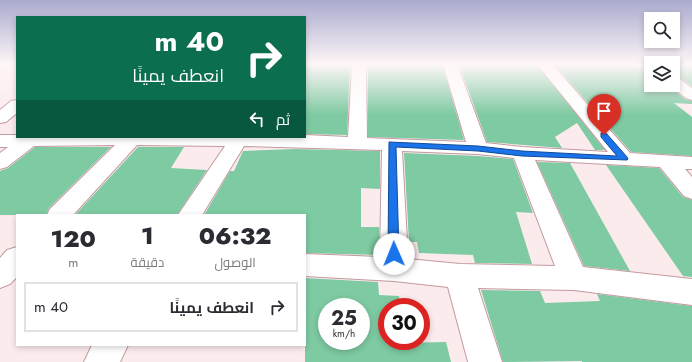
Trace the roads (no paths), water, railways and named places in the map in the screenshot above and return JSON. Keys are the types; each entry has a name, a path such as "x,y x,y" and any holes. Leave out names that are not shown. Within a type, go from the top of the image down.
{"street":[{"path":"357,143 359,81"},
{"path":"456,81 478,148"},
{"path":"558,81 624,159"},
{"path":"680,86 692,95"},
{"path":"0,118 16,106"},
{"path":"60,214 132,139"},
{"path":"0,141 132,139 392,144 478,148 522,153 692,163"},
{"path":"0,163 29,140"},
{"path":"191,214 238,140"},
{"path":"392,144 394,269"},
{"path":"522,153 574,278"},
{"path":"666,161 692,191"},
{"path":"0,276 16,259"},
{"path":"306,265 394,269 460,276 574,278 692,292"},
{"path":"460,276 485,362"},
{"path":"101,362 110,346"}]}
